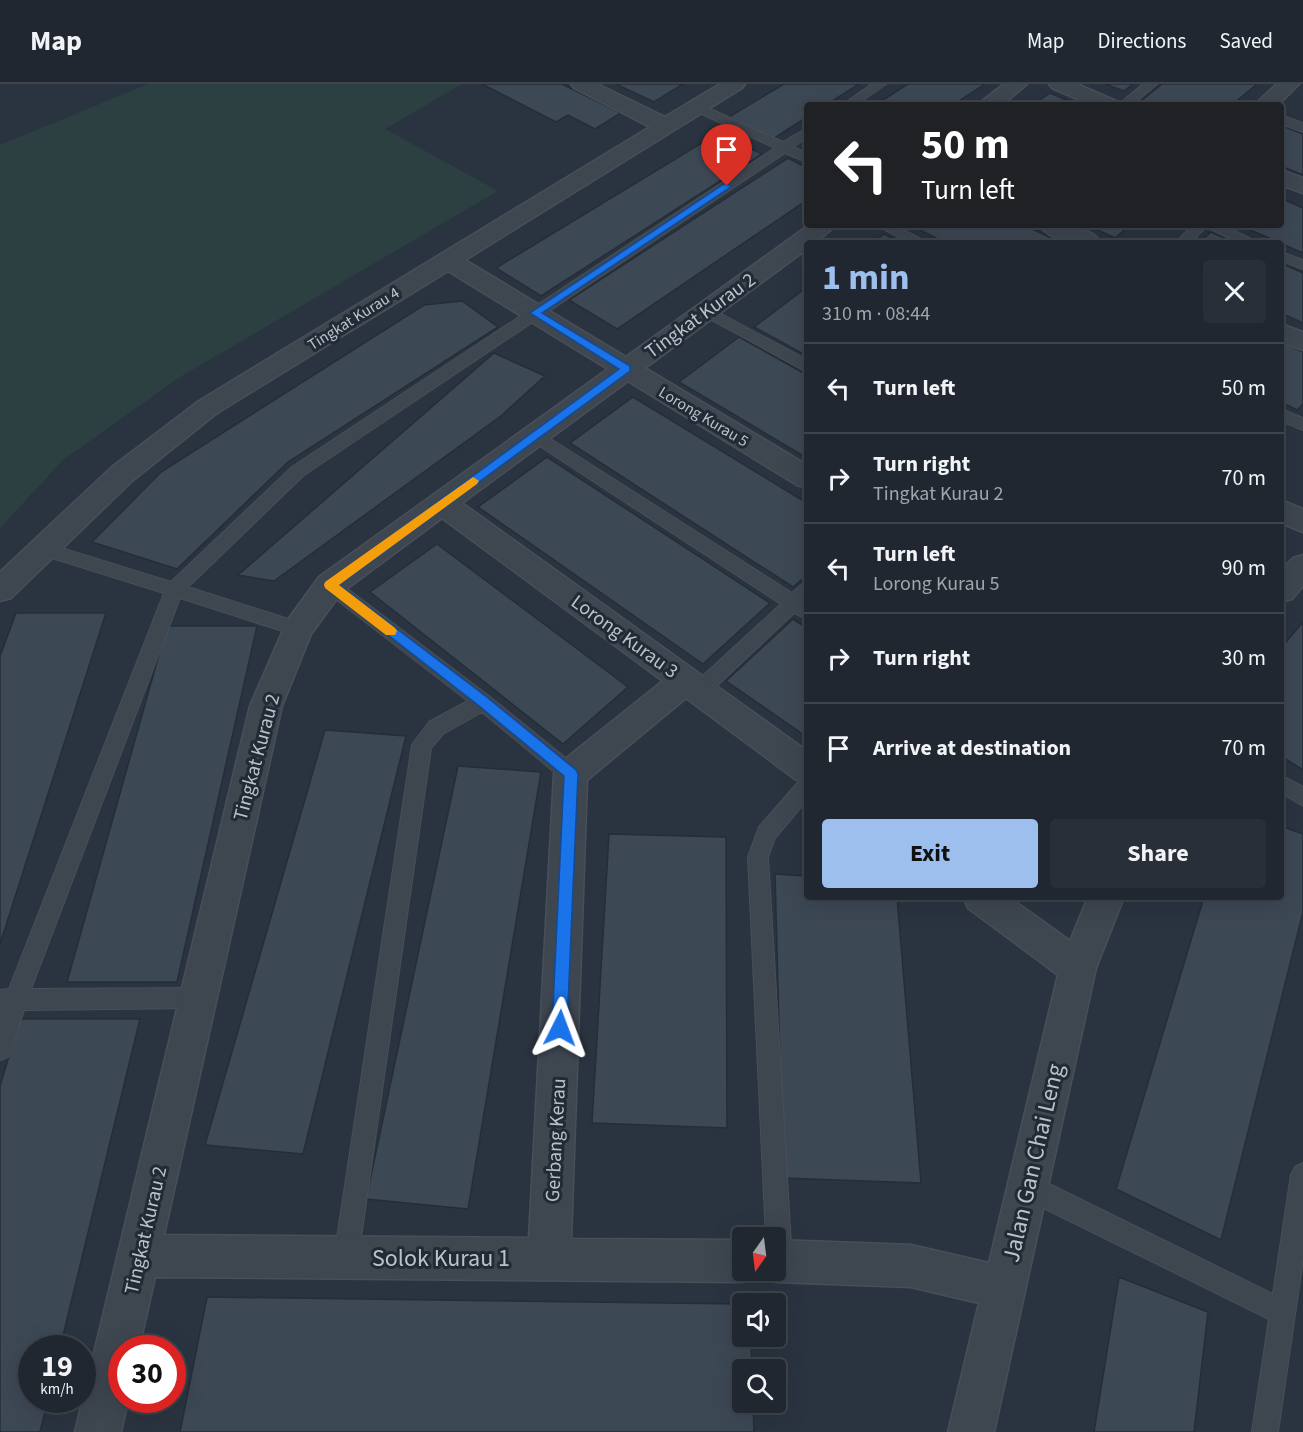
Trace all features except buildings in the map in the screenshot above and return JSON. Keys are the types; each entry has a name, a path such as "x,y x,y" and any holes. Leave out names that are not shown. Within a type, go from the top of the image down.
{"street":[{"path":"581,84 666,126"},
{"path":"992,102 1017,84"},
{"path":"1059,84 1102,102"},
{"path":"1268,102 1289,84"},
{"name":"Tingkat Kurau 4","path":"0,590 122,474 208,407 732,85"},
{"path":"1284,178 1303,186"},
{"name":"Tingkat Kurau 2","path":"99,1432 266,706 298,629 330,585 820,228"},
{"path":"1058,228 1084,240"},
{"path":"783,255 804,266"},
{"name":"Lorong Kurau 5","path":"447,260 804,476"},
{"path":"1284,333 1303,342"},
{"name":"Lorong Kurau 3","path":"442,503 804,768"},
{"path":"1284,512 1303,522"},
{"path":"1284,588 1303,566"},
{"path":"571,774 692,686"},
{"name":"Gerbang Kerau","path":"549,1259 571,774"},
{"path":"985,900 1078,968"},
{"name":"Jalan Gan Chai Leng","path":"971,1432 1078,968 1105,900"},
{"name":"Solok Kurau 1","path":"139,1256 732,1261"},
{"name":"Solok Kurau 1","path":"786,1262 911,1266 1004,1288"}],"lane":[{"path":"853,102 880,84"},
{"path":"1128,102 1151,84"},
{"path":"697,107 804,156"},
{"path":"1284,120 1303,128"},
{"path":"0,1049 8,1000 174,590 298,471 804,134"},
{"path":"889,228 915,240"},
{"path":"1185,240 1198,228"},
{"path":"1219,228 1245,240"},
{"path":"1284,257 1303,265"},
{"path":"706,311 804,365"},
{"path":"1284,416 1303,425"},
{"path":"535,435 800,608 692,686"},
{"path":"42,548 298,629"},
{"path":"330,585 483,702 571,774"},
{"path":"346,1258 422,745 436,728 483,702"},
{"path":"1284,785 1303,797"},
{"path":"765,1227 758,857 766,833 804,789"},
{"path":"8,1000 198,998"},
{"path":"1265,1432 1303,1174"},
{"path":"1028,1187 1282,1312"}],"shaded area":[{"path":"148,84 462,84 385,129 498,191 180,377 63,460 0,528 0,145"}],"slow traffic":[{"path":"390,631 330,585 473,481"}],"route":[{"path":"560,1028 571,774 483,702 330,585 627,369 535,313 727,186"}]}
